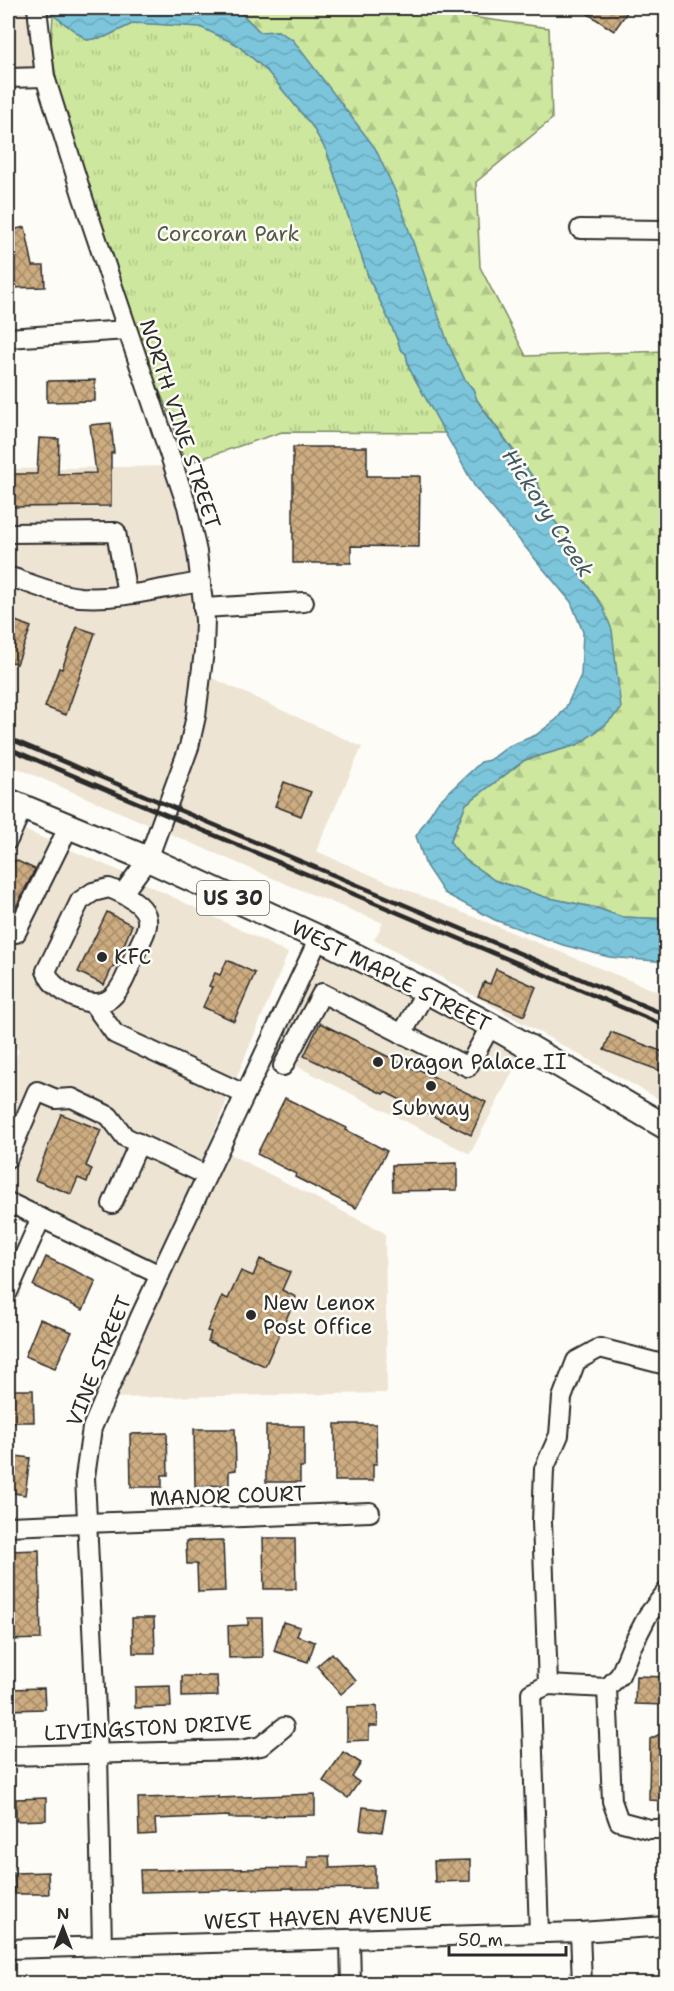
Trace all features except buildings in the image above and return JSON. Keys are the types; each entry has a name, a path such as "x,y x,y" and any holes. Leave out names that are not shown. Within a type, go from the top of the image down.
{"main road":[{"name":"WEST MAPLE STREET","path":"15,804 148,858 426,991 666,1127"}],"street":[{"name":"NORTH VINE STREET","path":"37,8 45,77 187,506 201,582 204,651 196,716 189,747 148,858 123,893"},
{"path":"8,78 45,77"},
{"path":"580,229 666,230"},
{"path":"8,338 127,330"},
{"path":"8,533 116,532 127,594"},
{"path":"8,576 45,590 80,597 127,594 201,582"},
{"path":"203,608 304,602"},
{"path":"8,840 15,804"},
{"path":"8,930 16,933 69,826"},
{"path":"94,1005 110,999 119,988 146,930 147,918 140,906 123,893 109,888 93,892 80,901 46,971 53,983 78,1000 94,1005 115,1034 244,1094"},
{"name":"VINE STREET","path":"102,1947 98,1754 86,1477 92,1428 115,1372 319,938"},
{"path":"402,1034 426,991"},
{"path":"284,1066 322,993 468,1067 491,1026"},
{"path":"8,1158 36,1091 56,1099 72,1098 109,1116 125,1137 207,1175"},
{"path":"112,1204 140,1143"},
{"path":"8,1202 160,1275"},
{"path":"8,1292 41,1218"},
{"path":"548,1685 542,1522 544,1469 559,1435 562,1398 576,1361 600,1348 666,1365"},
{"name":"MANOR COURT","path":"8,1526 370,1512"},
{"path":"539,1934 531,1693 548,1685 606,1688 620,1675 648,1615 666,1592"},
{"path":"606,1688 612,1801 619,1821 649,1828 666,1829"},
{"name":"LIVINGSTON DRIVE","path":"8,1756 239,1750 261,1746 284,1727"},
{"name":"WEST HAVEN AVENUE","path":"8,1949 539,1934 666,1926"},
{"path":"580,1932 582,1983"},
{"path":"350,1940 351,1983"}],"shaded area":[{"path":"8,8 32,8 41,74 8,74"},
{"path":"170,466 197,586 206,675 362,747 316,851 666,995 666,1103 374,940 383,923 291,886 8,764 8,469"},
{"path":"8,823 115,869 288,953 154,1277 8,1210 8,1077 19,1050 8,1044"},
{"path":"321,944 525,1048 470,1154 267,1051"},
{"path":"222,1150 385,1233 387,1393 108,1398"}],"green space":[{"path":"236,8 408,8 549,28 552,119 476,182 480,267 526,356 666,351 666,919 622,917 597,908 545,897 494,880 463,858 450,842 466,804 525,760 577,745 604,726 621,709 602,605 585,582 561,540 558,525 552,518 538,484 464,379 448,343 278,31 260,32"},
{"name":"Corcoran Park","path":"53,15 87,40 105,37 134,23 200,26 236,44 268,72 312,126 327,152 370,282 400,349 406,354 409,368 445,433 282,432 185,464 171,418 142,351 97,220 57,84 51,47"}],"water":[{"name":"Hickory Creek","path":"38,8 236,8 260,32 278,31 293,40 375,148 396,193 448,343 464,378 490,419 538,484 552,518 558,525 561,540 585,582 602,605 612,630 621,709 604,726 577,745 525,760 466,804 450,842 463,858 494,880 545,897 597,908 622,917 666,919 666,962 609,957 563,945 495,920 444,893 426,866 416,836 437,803 481,762 490,760 509,746 536,735 557,719 566,707 581,675 583,632 571,602 475,487 409,368 406,354 400,349 370,282 327,152 312,126 268,72 257,62 236,44 200,27 134,23 105,37 87,40 53,15"}],"railway":[{"path":"8,738 666,1015"},
{"path":"8,748 666,1026"}],"place":[{"name":"KFC","path":"102,957"},
{"name":"Dragon Palace II","path":"378,1062"},
{"name":"Subway","path":"431,1086"},
{"name":"New Lenox Post Office","path":"251,1315"}]}
